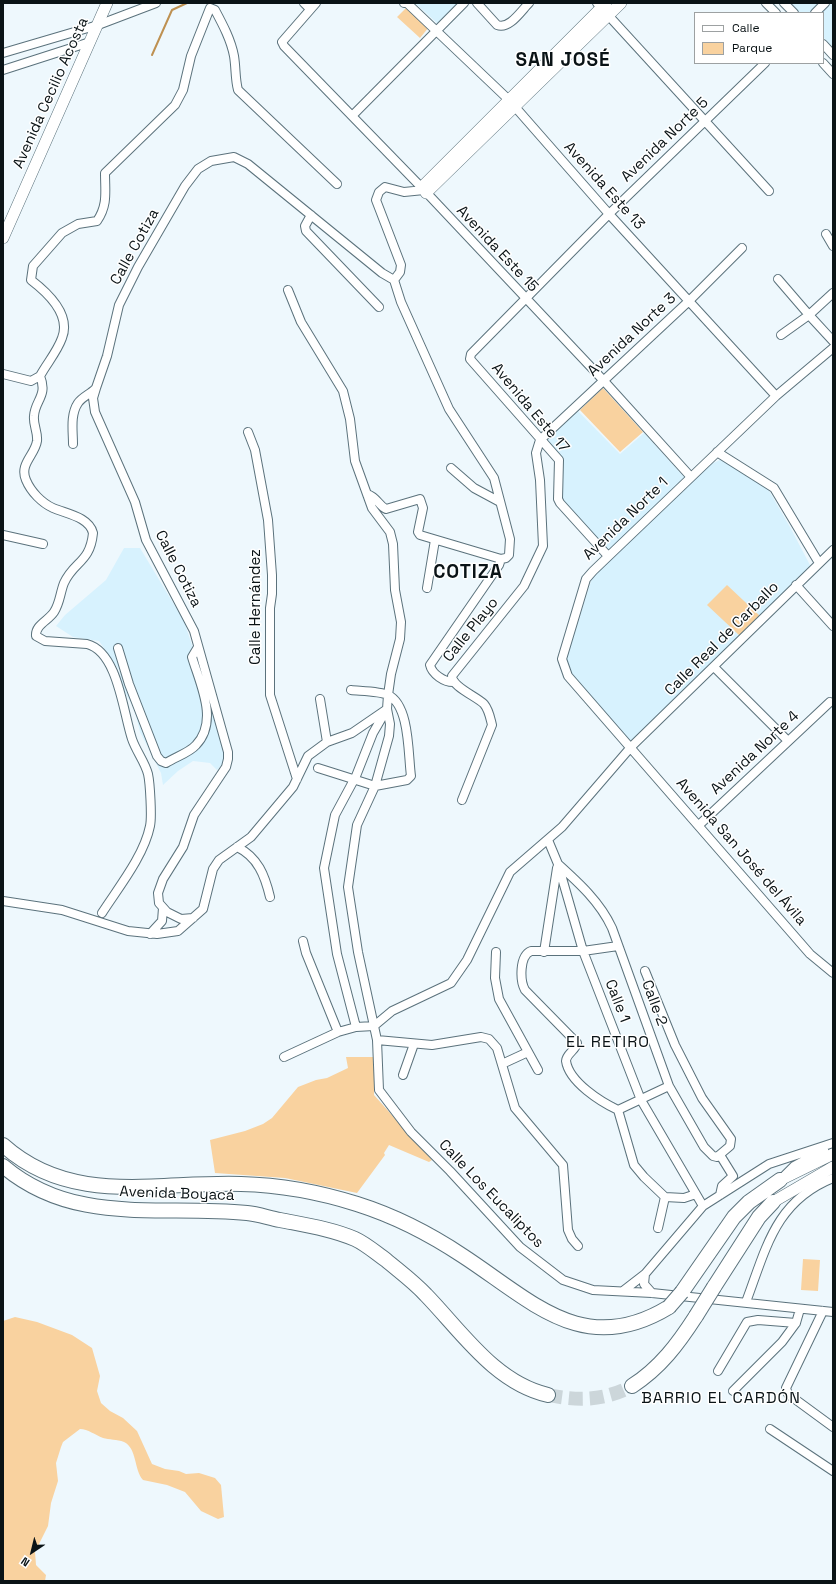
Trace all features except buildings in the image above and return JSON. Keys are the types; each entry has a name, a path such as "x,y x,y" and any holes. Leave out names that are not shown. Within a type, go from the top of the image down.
{"highway":[{"name":"Avenida Boyacá","path":"3,1145 12,1153 34,1167 60,1178 85,1185 130,1188 240,1184 298,1189 339,1198 390,1214 462,1255 542,1309 579,1326 596,1328 626,1326 656,1315 669,1306 682,1292 734,1217 749,1202 780,1180"},
{"name":"Avenida Boyacá","path":"3,1166 15,1176 47,1194 79,1205 118,1209 247,1213 326,1230 356,1240 395,1268 425,1294 465,1340 491,1364 526,1387 548,1395"},
{"path":"632,1386 648,1375 669,1354 696,1316 759,1217 773,1202"}],"main road":[{"name":"Avenida Cecilio Acosta","path":"3,238 107,3"},
{"path":"424,190 512,104 603,7 621,3"},
{"path":"780,1180 833,1154"},
{"path":"773,1202 833,1167"}],"street":[{"path":"3,53 98,25 156,3"},
{"name":"Avenida Este 13","path":"404,3 407,3 437,30 512,104 609,214 690,300 776,396"},
{"path":"352,116 464,3"},
{"path":"477,3 500,27 508,24 529,3"},
{"path":"766,3 775,12"},
{"path":"784,3 793,12"},
{"path":"816,12 825,3"},
{"name":"Avenida Este 15","path":"310,5 282,42 604,381 690,476"},
{"path":"3,374 32,381 40,376 62,339 65,323 54,301 31,280 33,266 62,233 78,224 97,221 105,207 105,173 175,105 182,90 191,56 210,8 217,7 231,42 234,58 235,78 238,90 338,184"},
{"path":"603,7 769,191"},
{"path":"3,70 90,42"},
{"path":"824,45 833,55"},
{"name":"Avenida Norte 5","path":"470,359 472,352 524,298 764,64"},
{"path":"824,64 833,74"},
{"name":"Calle Cotiza","path":"163,908 158,899 161,883 183,848 194,815 226,767 228,752 212,702 194,631 146,540 135,502 95,412 94,398 96,388 107,356 120,305 128,286 181,193 198,169 211,161 234,157 248,164 382,273 394,280"},
{"path":"367,494 376,498 382,507 386,509 420,499 423,508 418,533 435,540 501,559 510,555 510,539 494,478 449,408 401,302 394,280 400,272 401,265 376,200 377,196 385,187 404,192 424,190"},
{"path":"311,216 305,226 306,231 379,307"},
{"path":"826,234 833,246"},
{"name":"Avenida Norte 3","path":"540,440 690,300 742,248"},
{"path":"778,279 833,340"},
{"path":"288,290 301,322 343,391 350,419 355,461 372,508 390,532 394,544 395,590 401,622 400,639 391,674 387,709 373,733 354,779 335,815 324,872 338,954 356,1028"},
{"path":"781,335 809,315 833,293"},
{"name":"Avenida Norte 1","path":"631,747 568,676 562,659 586,579 690,476 776,396 833,348"},
{"name":"Avenida Este 17","path":"470,359 559,460 558,499 560,503 608,556"},
{"path":"40,376 43,391 34,415 37,442 25,465 24,474 26,481 38,497 47,505 88,523 93,533 87,556 69,575 64,583 59,603 53,614 38,627 36,636 45,641 87,644 93,646 102,653 118,685 132,739 149,775 151,824 148,836 142,849 102,914"},
{"path":"73,444 73,420 76,408 79,402 96,388"},
{"name":"Calle Hernández","path":"248,432 255,450 268,520 272,575 270,608 270,695 297,779"},
{"name":"Calle Playo","path":"462,800 492,725 489,712 484,705 453,682 452,676 524,586 543,546 540,480 536,453 540,440"},
{"path":"717,452 774,488 819,563"},
{"path":"450,468 474,488 500,502"},
{"path":"3,535 43,544"},
{"path":"427,588 435,540"},
{"name":"Calle Real de Carballo","path":"374,1026 392,1011 451,983 455,979 467,960 510,872 517,864 548,840 631,747 833,550"},
{"path":"453,682 442,679 433,671 430,665 463,620 479,593 499,565 501,559"},
{"path":"796,585 833,626"},
{"path":"118,648 129,684 157,756 161,761 166,763 196,745 206,730 208,720 207,709 192,657 198,647"},
{"path":"714,667 788,741"},
{"path":"318,768 375,786 407,780 411,776 405,720 401,708 388,695 351,690"},
{"path":"320,699 327,742"},
{"name":"Avenida Norte 4","path":"699,825 830,702"},
{"path":"3,901 57,909 122,930 150,934 174,933 182,929 203,909 214,869 219,860 251,837 293,787 308,756 327,742 352,733 387,709"},
{"name":"Calle Los Eucaliptos","path":"387,709 390,724 389,736 375,786 357,825 348,887 358,952 377,1040 380,1093 411,1132 450,1171 520,1247 541,1264 570,1282 593,1290 652,1293 833,1312"},
{"name":"Avenida San José del Ávila","path":"631,747 810,954 833,973"},
{"name":"Calle 1","path":"548,840 558,864 583,951 641,1100 703,1206"},
{"path":"237,847 246,851 258,863 270,897"},
{"path":"544,952 558,864"},
{"name":"Calle 2","path":"558,864 605,912 669,1086 704,1147 713,1156 719,1156 733,1176 722,1186 720,1195"},
{"path":"163,908 181,919 192,918"},
{"path":"150,934 162,921 164,913 163,908"},
{"path":"303,941 306,953 338,1032"},
{"path":"618,946 583,951 527,953 523,959 522,985 525,990 577,1043 577,1046 567,1057 566,1062 574,1076 586,1091 602,1103 618,1110 669,1086"},
{"path":"496,952 495,978 499,999 538,1070"},
{"path":"645,971 675,1045 702,1098 731,1139 730,1146 719,1156"},
{"path":"284,1057 338,1032 374,1026"},
{"path":"377,1040 403,1041 414,1044 432,1045 481,1037 493,1042 497,1048 515,1108 563,1165 568,1230 572,1239 578,1246"},
{"path":"403,1075 414,1044"},
{"path":"502,1064 528,1052"},
{"path":"618,1110 634,1165 665,1197 684,1198 696,1194"},
{"path":"623,1291 645,1274 703,1206 769,1164 833,1144"},
{"path":"780,1180 794,1166 833,1144"},
{"path":"746,1302 763,1256 780,1220 788,1208 815,1185 833,1178"},
{"path":"815,1185 825,1182 833,1182"},
{"path":"658,1228 665,1197"},
{"path":"645,1274 644,1284 652,1293"},
{"path":"733,1392 782,1342 796,1323 800,1309"},
{"path":"823,1311 786,1388 788,1394 833,1427"},
{"path":"718,1371 747,1322 758,1320 796,1323"},
{"path":"770,1429 833,1471"}],"shaded area":[{"path":"415,3 458,3 438,24"},
{"path":"791,3 833,3 833,47 824,38 824,12 799,12"},
{"path":"578,411 620,454 644,433 685,478 608,551 563,501 562,459 546,441"},
{"path":"722,459 768,489 811,567 632,743 572,686 564,667 592,578 707,466"},
{"path":"124,548 140,548 184,621 226,747 223,764 217,770 210,763 193,761 178,771 163,785 161,773 140,732 134,708 122,688 119,670 99,641 73,637 56,626 65,615 106,580"}],"green space":[{"path":"407,7 429,27 420,38 397,17"},
{"path":"603,388 643,432 620,452 580,410"},
{"path":"727,585 760,616 740,636 707,605"},
{"path":"346,1057 374,1057 374,1095 432,1160 429,1162 389,1145 384,1153 385,1155 357,1193 285,1178 215,1173 210,1140 245,1131 263,1124 272,1118 298,1087 316,1080 327,1078 348,1068"},
{"path":"803,1259 820,1260 818,1291 801,1290"},
{"path":"15,1317 37,1322 72,1335 92,1348 100,1376 97,1391 101,1403 110,1411 123,1418 137,1431 152,1464 186,1474 199,1473 215,1478 221,1485 224,1517 218,1519 201,1511 185,1492 167,1485 143,1480 138,1471 131,1449 124,1442 103,1438 89,1431 80,1429 63,1442 61,1447 56,1463 58,1481 51,1503 48,1526 35,1552 36,1565 46,1575 45,1581 3,1581 3,1321"}],"waterway":[{"path":"152,55 172,10 187,3"}],"tunnel":[{"path":"548,1395 580,1399 601,1397 611,1395 632,1386"}],"district":[{"name":"SAN JOSÉ","path":"563,61"},
{"name":"COTIZA","path":"468,573"},
{"name":"EL RETIRO","path":"608,1043"},
{"name":"BARRIO EL CARDÓN","path":"721,1399"}]}
